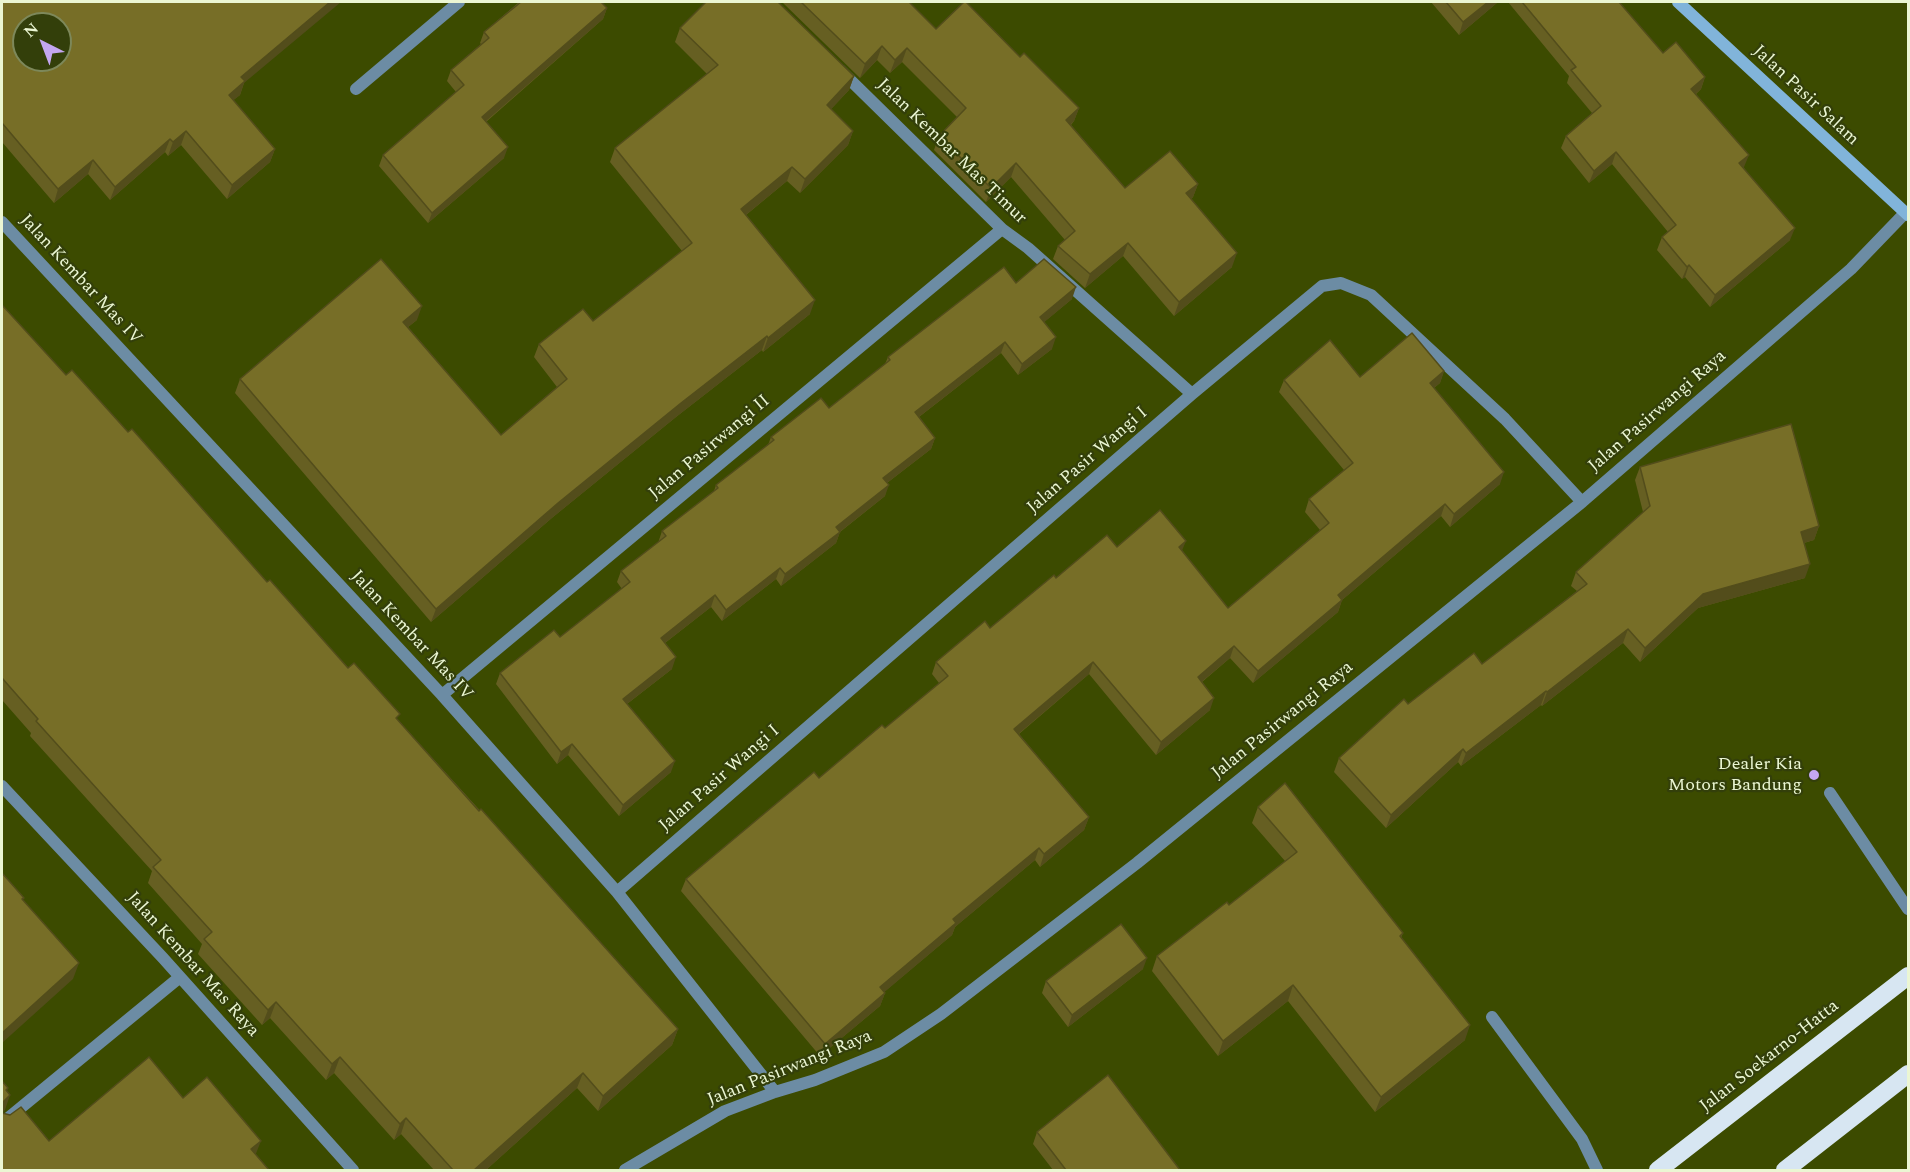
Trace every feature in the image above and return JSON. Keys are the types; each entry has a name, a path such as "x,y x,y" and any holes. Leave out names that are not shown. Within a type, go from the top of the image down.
{"highway":[{"name":"Jalan Soekarno-Hatta","path":"1658,1170 1908,976"},
{"path":"1785,1170 1908,1074"}],"street":[{"path":"356,89 459,2"},
{"name":"Jalan Pasir Salam","path":"1678,2 1907,214"},
{"name":"Jalan Kembar Mas Timur","path":"829,58 1002,229 1028,248 1192,394"},
{"name":"Jalan Pasirwangi Raya","path":"625,1170 725,1111 814,1080 884,1052 941,1014 1137,863 1582,502 1851,269 1907,214"},
{"name":"Jalan Kembar Mas IV","path":"2,222 442,695 617,892 775,1092"},
{"name":"Jalan Pasirwangi II","path":"442,695 1002,229"},
{"name":"Jalan Pasir Wangi I","path":"617,892 1192,394 1322,286 1341,283 1371,295 1505,419 1582,502"},
{"name":"Jalan Kembar Mas Raya","path":"2,786 180,977 353,1170"},
{"path":"1830,793 1908,909"},
{"path":"2,1123 180,977"},
{"path":"1492,1017 1582,1139 1597,1170"}],"building":[{"path":"2,2 330,2 241,77 245,81 229,95 275,149 232,185 186,131 173,142 170,139 115,187 93,160 58,189 2,123"},
{"path":"521,2 601,2 607,8 482,117 508,147 432,213 383,155 464,85 451,70 489,38 484,32"},
{"path":"706,2 778,2 854,76 827,105 853,131 805,179 792,167 741,209 815,300 681,403 558,503 436,609 240,379 381,259 422,306 403,322 501,435 567,379 539,344 583,309 593,321 692,243 615,148 718,65 680,28"},
{"path":"801,2 909,2 936,29 966,2 1020,57 1024,53 1079,108 1066,120 1125,188 1170,151 1198,184 1186,193 1237,253 1179,302 1128,243 1090,274 1058,246 1075,231 1016,163 991,188 939,136 966,108 907,48 895,60 882,46 865,64"},
{"path":"1446,2 1488,2 1463,22"},
{"path":"1522,2 1619,2 1663,53 1676,42 1705,77 1691,89 1749,155 1739,163 1795,228 1715,295 1662,237 1676,225 1616,152 1594,171 1566,136 1601,106 1571,70 1576,67"},
{"path":"1044,259 1076,287 1040,317 1056,337 1022,364 1005,342 915,412 935,438 883,478 889,485 836,527 840,532 785,574 780,568 726,610 715,595 661,638 676,657 623,699 675,761 623,805 572,744 561,752 500,673 554,630 560,637 630,582 621,571 666,536 662,531 718,488 716,485 774,440 771,437 821,398 829,408 890,360 888,357 1004,267 1016,283"},
{"path":"2,305 66,375 72,370 128,432 132,429 267,582 270,580 348,668 354,663 400,714 396,718 479,811 481,809 678,1029 603,1096 583,1073 474,1170 453,1170 406,1118 400,1124 340,1057 332,1064 276,1002 268,1010 204,939 212,932 153,867 161,860 36,721 38,719 2,678"},
{"path":"1412,333 1444,371 1430,383 1504,472 1454,514 1445,504 1338,595 1342,600 1258,671 1234,646 1198,677 1214,698 1161,742 1093,662 1014,729 1089,817 1044,854 1039,848 953,919 956,923 880,987 885,993 825,1044 686,879 814,772 819,778 882,725 885,728 948,676 936,662 985,621 990,628 1054,575 1056,578 1107,535 1117,547 1160,510 1186,541 1179,547 1228,608 1329,523 1309,499 1353,463 1284,380 1330,340 1360,377"},
{"path":"1791,424 1819,526 1801,532 1810,564 1703,594 1645,648 1628,629 1466,753 1463,749 1391,815 1339,758 1404,699 1408,704 1474,653 1482,664 1587,584 1576,572 1650,506 1640,467"},
{"path":"1285,783 1403,933 1400,936 1470,1025 1381,1097 1293,985 1223,1041 1157,956 1227,902 1229,905 1297,852 1258,807"},
{"path":"2,873 79,963 2,1033"},
{"path":"1121,924 1147,958 1072,1015 1046,981"},
{"path":"149,1057 183,1098 207,1077 261,1141 251,1149 269,1170 2,1170 2,1113 10,1115 21,1107 49,1141"},
{"path":"1108,1075 1180,1170 1066,1170 1037,1132"},
{"path":"2,1081 10,1095 2,1103"}],"place":[{"name":"Dealer Kia Motors Bandung","path":"1814,775"}]}
